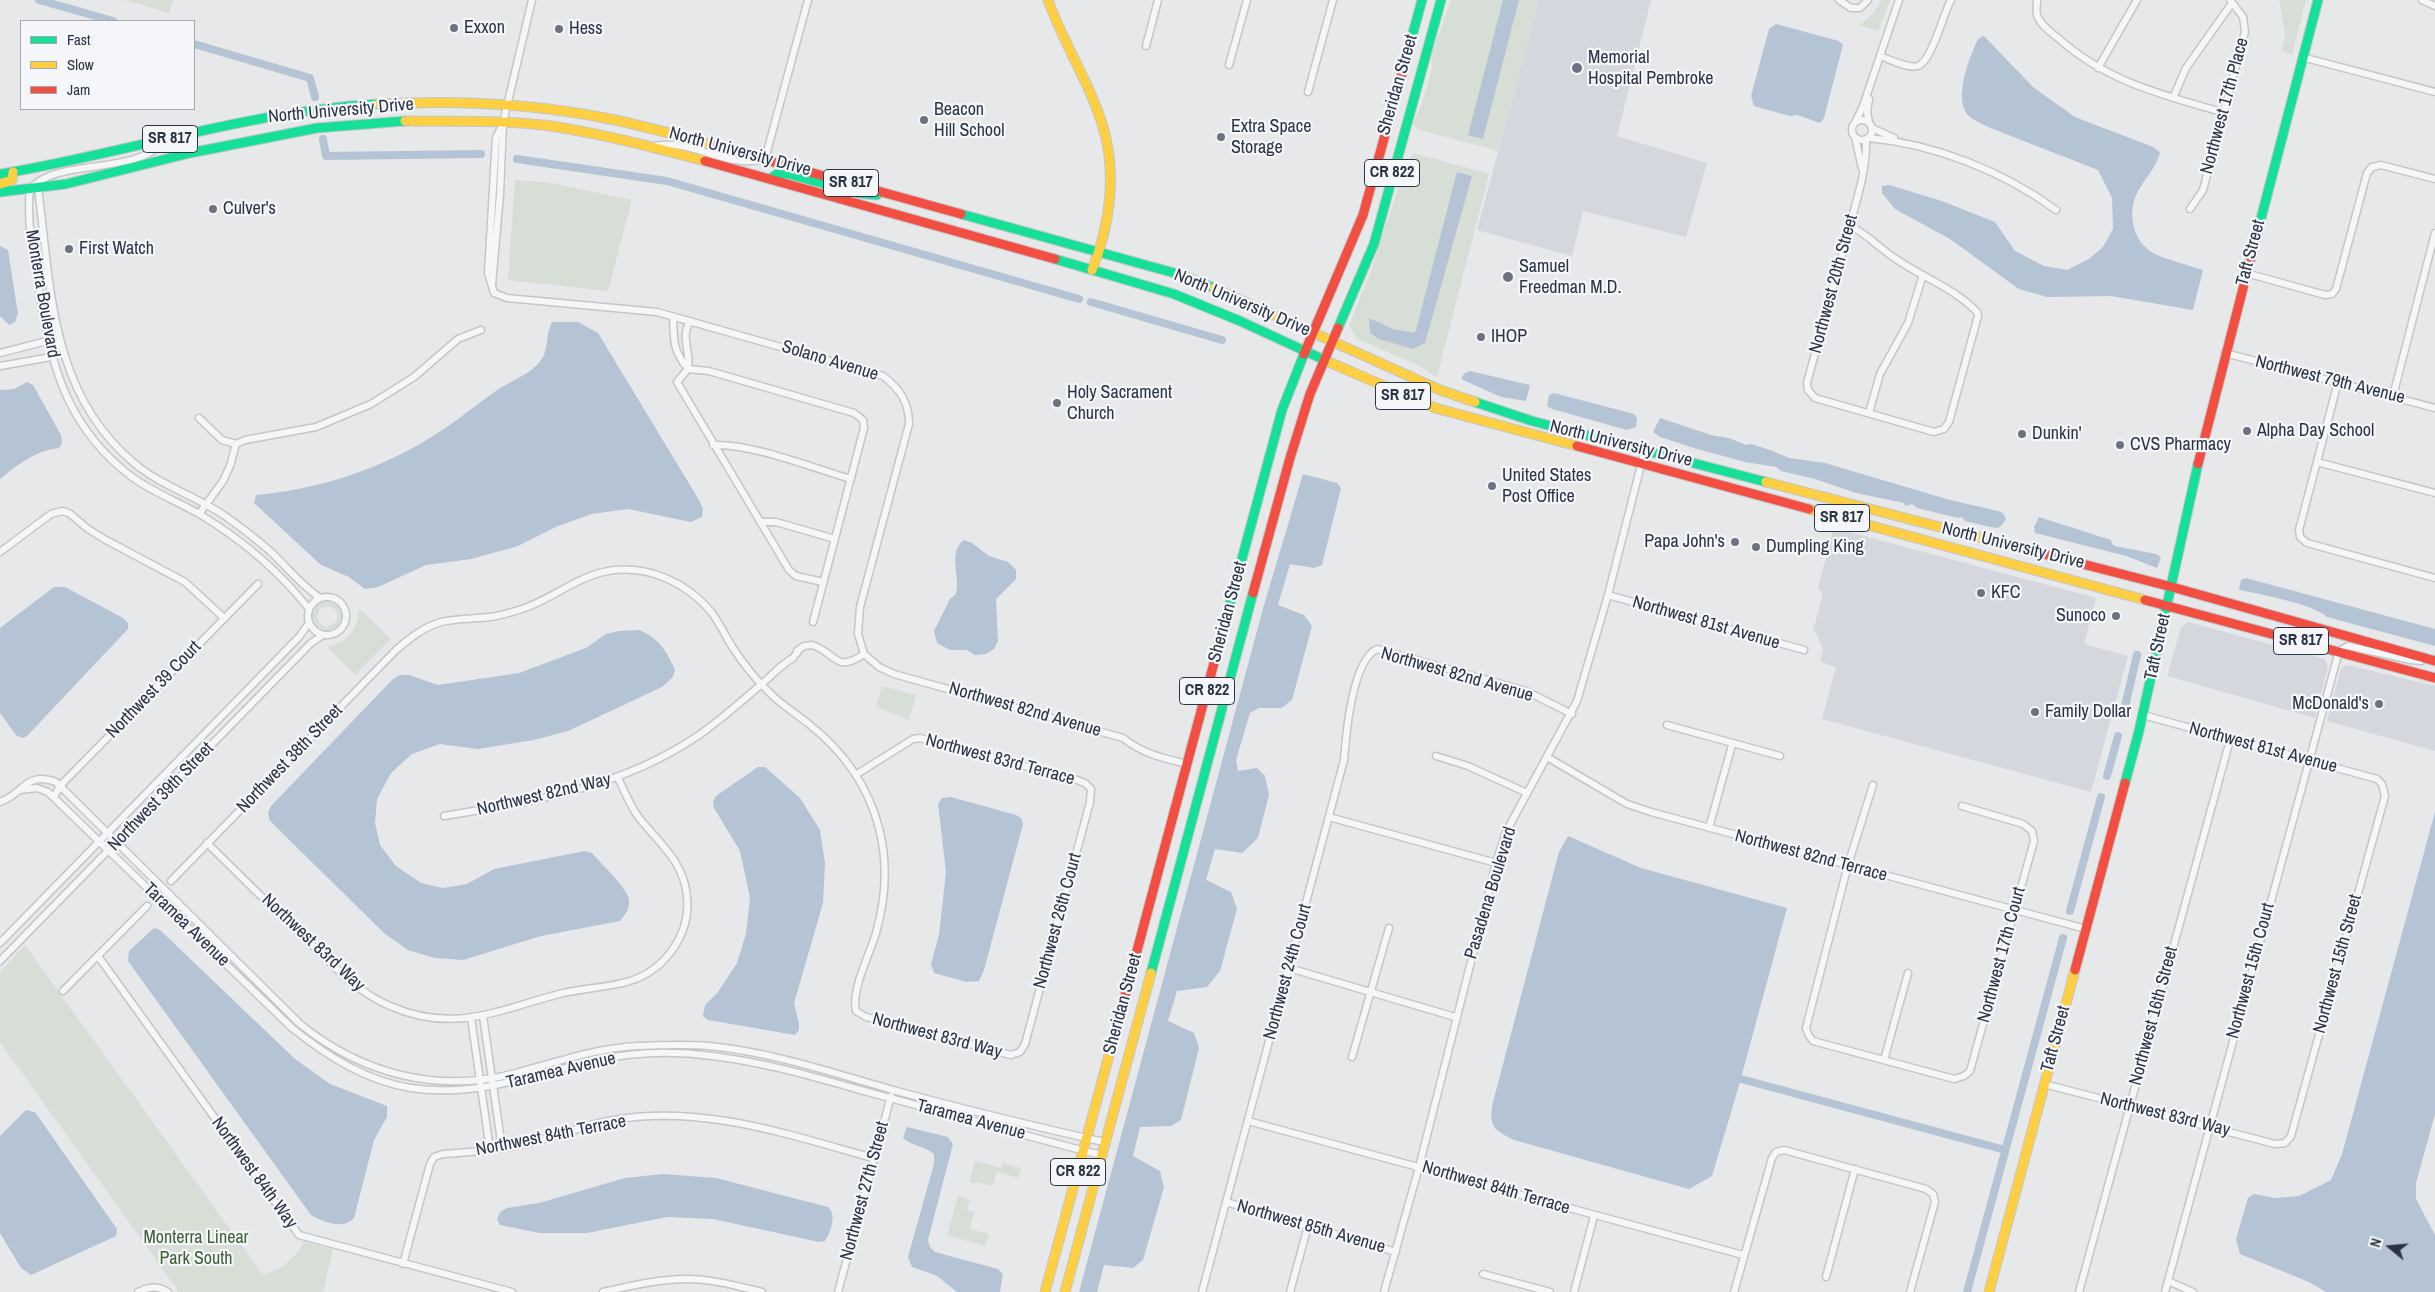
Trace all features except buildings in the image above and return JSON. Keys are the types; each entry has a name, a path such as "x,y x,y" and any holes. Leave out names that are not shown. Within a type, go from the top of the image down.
{"main road":[{"path":"1048,0 1104,127 1110,194 1101,252 1092,270"},
{"name":"Sheridan Street","path":"1045,1292 1267,460 1282,410 1304,352 1363,215 1422,0"},
{"name":"Sheridan Street","path":"1065,1292 1290,458 1310,394 1374,244 1402,136 1442,0"},
{"name":"Taft Street","path":"1989,1292 2143,715 2225,353 2318,0"},
{"name":"North University Drive","path":"0,174 55,165 248,120 309,110 389,103 506,106 581,114 627,122 1101,252 1203,283 1440,390 1532,421 2172,587 2435,661"},
{"name":"North University Drive","path":"0,192 34,188 118,172 190,153 317,128 393,121 503,123 590,133 652,146 770,179 1092,270 1213,309 1383,388 1435,408 2435,678"},
{"path":"0,184 12,180 13,172"},
{"path":"770,179 777,174 788,174 857,193 874,195 888,193"}],"street":[{"name":"Solano Avenue","path":"532,0 503,123 496,138 488,273 491,288 494,293 507,298 592,305 674,316 883,376 897,387 905,399 909,416 908,432 860,607 858,634 864,654"},
{"path":"652,146 670,143 736,161 755,162 765,159 808,0"},
{"path":"1146,46 1158,0"},
{"path":"1229,65 1247,0"},
{"path":"1308,92 1333,0"},
{"path":"1839,0 1851,8 1860,8 1868,0"},
{"path":"1899,0 1863,106 1852,128 1854,137 1860,140 1867,139 1906,144"},
{"path":"1880,56 1912,66 1917,66 1924,61 1930,53 1951,0"},
{"path":"2044,0 2037,2 2037,15 2044,25 2071,49 2098,68 2138,87 2225,113"},
{"path":"2098,68 2137,0"},
{"path":"2422,0 2435,6"},
{"path":"2173,98 2186,68 2231,2"},
{"name":"Northwest 17th Place","path":"2190,209 2203,190 2245,32 2243,18 2231,2"},
{"path":"2302,57 2435,92"},
{"path":"1867,139 1871,125 1867,112 1871,80"},
{"path":"1856,121 1862,119 1906,144 1986,170 2039,197 2056,210"},
{"name":"Northwest 20th Street","path":"1854,137 1863,171"},
{"name":"Northwest 20th Street","path":"1867,139 1863,171 1808,390 1811,396 1869,414"},
{"path":"34,188 45,177 127,160 154,152 164,141"},
{"path":"2246,272 2325,295 2332,294 2336,289 2367,173 2372,167 2381,165 2435,179"},
{"name":"Monterra Boulevard","path":"34,188 28,206 47,341 59,381 74,412 96,442 124,470 154,492 199,514 252,551 309,609"},
{"name":"Monterra Boulevard","path":"34,188 60,345 71,379 95,421 113,444 131,460 159,481 205,504 248,532 320,598"},
{"path":"1850,226 1858,229 1894,258 1955,292 1973,307 1978,316 1949,422 1944,429 1934,432 1869,414 1880,374 1908,323 1923,275"},
{"path":"2393,396 2435,233"},
{"path":"674,316 677,354 688,369 709,372 861,416 864,428 813,622"},
{"path":"690,321 685,329 690,357 688,369 677,382 792,574 823,582"},
{"path":"199,418 222,440 236,444 245,440 316,426 371,404 414,376 458,339 481,330"},
{"path":"0,353 47,341 60,345 51,357 0,366"},
{"path":"675,346 686,342"},
{"path":"16,349 19,363"},
{"name":"Northwest 79th Avenue","path":"2225,353 2435,408"},
{"path":"2338,382 2299,530 2300,537 2307,543 2435,578"},
{"path":"199,514 223,481 230,466 236,444"},
{"path":"713,445 726,444 744,448 851,479"},
{"name":"Pasadena Boulevard","path":"1384,1292 1419,1166 1455,1018 1496,863 1506,832 1572,714 1608,595 1645,449"},
{"path":"124,470 131,460"},
{"path":"2317,462 2435,493"},
{"path":"0,552 52,514 62,511 69,513 88,529 106,540 185,582 224,618"},
{"path":"760,522 776,522 835,539"},
{"name":"Northwest 38th Street","path":"171,881 410,638 442,622 493,617 523,609 603,572 628,570 653,573 677,583 699,598 713,615 734,650 761,684"},
{"name":"Northwest 39 Court","path":"54,798 60,786 258,584"},
{"name":"Northwest 81st Avenue","path":"1608,595 1804,650"},
{"path":"333,597 344,605 346,611 345,624 342,630 330,636 323,636 312,629 309,623 309,609 320,598 333,597"},
{"name":"Northwest 39th Street","path":"0,943 299,637 309,623"},
{"name":"Northwest 39th Street","path":"0,962 311,643 323,636"},
{"name":"Northwest 82nd Way","path":"444,816 528,802 583,790 618,778 697,736 722,718 787,661 790,654 812,645 839,662 845,663 864,654"},
{"name":"North University Drive","path":"2340,651 2348,646 2411,660 2435,661"},
{"name":"Northwest 82nd Avenue","path":"1370,653 1377,649 1526,691 1572,714"},
{"name":"Northwest 15th Court","path":"2165,1292 2340,651"},
{"name":"Northwest 24th Court","path":"1202,1292 1344,760 1349,714 1362,662 1370,653"},
{"name":"Northwest 82nd Avenue","path":"864,654 879,667 894,674 1123,738 1136,749 1151,756 1187,764"},
{"path":"761,684 831,742 857,774"},
{"name":"Northwest 81st Avenue","path":"2143,715 2377,780 2382,784"},
{"path":"1667,726 1732,745 1780,756"},
{"name":"Northwest 83rd Terrace","path":"857,774 913,739 920,738 1077,780 1085,783 1091,789"},
{"name":"Northwest 16th Street","path":"2079,1292 2230,740"},
{"path":"1709,828 1732,745"},
{"path":"1436,756 1468,766 1527,793"},
{"name":"Northwest 82nd Terrace","path":"1547,757 1626,804 2014,911 2086,929"},
{"name":"Northwest 83rd Way","path":"857,774 872,807 878,826 883,845 886,878 884,899 876,932 856,994 856,1011 866,1017 1011,1055 1020,1052"},
{"name":"Northwest 83rd Way","path":"207,844 356,987 390,1006 413,1014 447,1019 471,1018 562,993 629,982 664,961 678,942 685,923 688,899 684,877 673,856 636,813 618,778"},
{"path":"0,802 30,781 37,779 49,780 60,786"},
{"name":"Northwest 15th Street","path":"2285,1143 2291,1136 2385,796 2382,784"},
{"path":"1873,785 1848,865 1806,1028 1809,1036 1814,1040 1884,1060 1908,973"},
{"name":"Taramea Avenue","path":"60,786 116,844 300,1024 322,1042 369,1066 398,1076 421,1080 454,1082 514,1074 596,1051 634,1046 678,1045 711,1047 768,1056 961,1108 1104,1142"},
{"path":"17,791 37,788 48,792 54,798"},
{"name":"Northwest 26th Court","path":"1020,1052 1025,1044 1090,802 1091,789"},
{"name":"Taramea Avenue","path":"54,798 292,1028 338,1062 378,1079 411,1088 438,1090 482,1088 601,1060 633,1055 677,1054 710,1056 773,1066 1101,1155"},
{"name":"Northwest 17th Court","path":"1884,1060 1954,1079 1964,1076 1970,1071 2034,841 2032,831 2023,824 1962,806"},
{"path":"1329,817 1496,863"},
{"path":"63,991 147,906"},
{"path":"1352,1057 1389,928"},
{"name":"Northwest 84th Way","path":"98,956 296,1232 302,1236 512,1292"},
{"path":"1289,968 1455,1018"},
{"path":"483,1016 502,1148"},
{"path":"471,1018 490,1150"},
{"name":"Northwest 83rd Way","path":"2044,1084 2276,1144 2285,1143"},
{"name":"Northwest 27th Street","path":"838,1292 892,1090"},
{"name":"Northwest 84th Terrace","path":"403,1264 430,1164 434,1157 443,1154 502,1148 614,1120 670,1116 755,1126 873,1158"},
{"name":"Northwest 84th Terrace","path":"1248,1121 1744,1255"},
{"path":"1734,1292 1772,1158 1776,1152 1784,1150 1926,1189 1933,1194 1934,1202 1910,1292"},
{"path":"1826,1277 1854,1169"},
{"name":"Northwest 85th Avenue","path":"1226,1202 1396,1252"},
{"path":"1574,1292 1594,1216"},
{"path":"1290,1292 1308,1226"},
{"path":"1483,1274 1550,1292"},
{"path":"603,1292 641,1284 687,1279 725,1283 762,1292"},
{"path":"2168,1281 2193,1292"},
{"path":"138,1292 149,1287 157,1287 168,1292"}],"shaded area":[{"name":"Memorial Hospital Pembroke","path":"1539,0 1651,0 1617,136 1707,163 1686,237 1583,211 1572,256 1477,230"},
{"path":"1834,528 2096,598 2084,644 2128,656 2091,792 1822,719 1836,667 1820,662 1823,650 1817,635 1813,631 1823,594 1818,588"},
{"path":"2188,622 2325,659 2328,667 2315,718 2167,676 2181,627"},
{"path":"2347,665 2435,686 2435,751 2327,721 2341,668"}],"green space":[{"path":"125,0 173,0 169,13"},
{"path":"1451,0 1539,0 1498,151 1419,130 1413,124 1422,103 1432,68 1431,57"},
{"path":"1881,0 1890,0 1878,31 1860,25 1874,13"},
{"path":"2279,0 2306,0 2292,55 2282,51 2285,35"},
{"path":"1414,153 1489,174 1437,377 1416,364 1357,339 1349,325 1370,274 1406,164"},
{"path":"515,180 551,183 632,200 608,291 508,280"},
{"path":"327,601 338,605 343,616 338,627 327,631 316,626 312,615 317,605","holes":["327,606 334,608 338,615 336,622 327,627 320,624 317,617 320,608"]},
{"path":"361,610 391,639 355,675 327,647 340,643 350,635 358,618 358,611"},
{"path":"882,686 916,695 909,720 876,707"},
{"name":"Monterra Linear Park South","path":"25,945 263,1275 287,1263 304,1242 333,1249 323,1292 179,1292 0,1042 0,972"},
{"path":"975,1161 1001,1168 1002,1163 1021,1168 1018,1178 997,1172 993,1186 977,1182 976,1184 969,1182"},
{"path":"958,1196 972,1200 969,1202 967,1210 974,1212 970,1229 989,1234 985,1246 947,1235"}],"water":[{"path":"1503,0 1519,0 1483,139 1468,135"},
{"path":"1776,24 1839,41 1843,45 1824,118 1820,123 1797,115 1790,116 1754,106 1751,96 1769,29"},
{"path":"1984,36 2033,87 2075,117 2153,147 2160,152 2156,163 2134,200 2132,218 2137,235 2147,249 2173,261 2203,270 2193,310 2111,296 2047,297 2019,289 1950,239 1895,209 1882,193 1882,186 1889,185 1942,201 1995,222 2015,251 2044,266 2067,270 2089,259 2103,247 2113,229 2112,198 2098,170 1988,127 1970,117 1965,110 1962,101 1964,79 1970,57 1978,39"},
{"path":"1457,172 1472,176 1425,343 1413,349 1379,339 1370,333 1369,318 1393,329 1414,333 1416,330"},
{"path":"0,246 8,250 18,314 15,322 9,325 0,316"},
{"path":"552,322 578,322 598,333 699,500 703,509 702,517 691,522 628,509 592,514 558,526 518,546 471,559 426,565 378,587 365,589 349,577 321,565 254,503 256,495 298,489 360,472 399,455 428,439 496,391 535,367 544,355"},
{"path":"1470,371 1530,385 1526,401 1501,397 1461,378"},
{"path":"27,382 33,385 61,435 62,443 59,448 42,452 27,459 0,479 0,390 14,389"},
{"path":"1554,393 1634,414 1637,418 1636,427 1627,430 1552,409 1547,406 1549,395"},
{"path":"1660,418 1711,435 1729,438 1746,445 1751,444 1789,458 1825,463 1950,500 1998,511 2003,513 2006,519 2000,527 1995,528 1965,521 1962,517 1958,518 1917,508 1912,504 1905,506 1904,503 1856,493 1815,479 1781,471 1776,467 1745,462 1694,448 1660,437 1653,432"},
{"path":"1303,474 1337,483 1341,488 1322,565 1314,568 1290,564 1278,605 1304,615 1312,626 1292,700 1282,708 1259,708 1250,713 1236,760 1238,771 1257,768 1265,776 1269,795 1258,838 1242,853 1215,849 1206,880 1231,892 1237,909 1220,971 1207,987 1177,991 1168,1021 1194,1033 1199,1048 1181,1120 1171,1126 1140,1127 1133,1156 1160,1171 1164,1187 1143,1260 1133,1268 1104,1265 1097,1292 1079,1292 1264,605"},
{"path":"2039,517 2111,540 2115,546 2156,554 2161,557 2157,568 2126,556 2035,533 2034,527"},
{"path":"964,540 972,543 989,556 1008,562 1016,570 1016,579 996,599 998,641 994,649 986,654 975,655 967,650 950,650 937,643 934,631 950,599 956,594 956,551"},
{"path":"2246,578 2435,629 2435,646 2327,617 2320,612 2299,604 2239,590 2241,580"},
{"path":"54,587 65,587 123,618 128,623 128,629 27,736 22,738 16,735 0,713 0,628"},
{"path":"639,630 657,641 669,657 675,670 673,677 662,687 568,731 534,740 478,749 440,744 412,754 391,773 377,799 375,823 380,845 396,866 421,883 443,888 467,884 494,869 585,851 592,853 619,882 627,895 629,906 620,921 541,936 463,960 435,958 408,950 384,933 270,821 268,813 271,806 393,679 400,675 409,675 438,685 519,673 586,648 606,634"},
{"path":"758,767 765,767 800,798 820,830 825,863 823,903 794,1003 799,1024 799,1030 795,1035 708,1020 703,1016 705,1005 718,992 737,963 746,934 750,898 740,851 714,808 713,802 716,796"},
{"path":"951,797 1016,815 1021,818 1023,824 984,970 979,981 967,982 934,973 931,964 939,935 946,872 938,804 942,798"},
{"path":"2435,812 2435,1114 2416,1183 2416,1199 2435,1235 2435,1292 2326,1292 2309,1282 2240,1254 2236,1239 2248,1198 2254,1194 2275,1198 2299,1196 2331,1180 2342,1154"},
{"path":"1568,836 1641,868 1787,908 1738,1089 1712,1176 1689,1189 1514,1140 1501,1133 1492,1122 1493,1102 1559,852"},
{"path":"154,928 160,930 295,1059 330,1084 387,1106 387,1117 374,1140 354,1218 350,1222 333,1224 311,1215 128,961 129,951"},
{"path":"26,1110 35,1112 117,1229 116,1236 31,1275 21,1268 0,1233 0,1136"},
{"path":"907,1127 948,1137 953,1144 928,1240 930,1247 935,1252 998,1269 1003,1274 1000,1292 957,1292 937,1276 912,1267 908,1257 934,1164 934,1154 903,1138"},
{"path":"663,1174 716,1178 828,1207 833,1218 831,1228 825,1241 819,1242 713,1219 667,1217 587,1233 540,1233 500,1225 497,1219 500,1212 507,1208 539,1203 625,1178"}],"waterway":[{"path":"39,0 109,20"},
{"path":"195,44 310,78 315,97"},
{"path":"323,139 326,156 481,154"},
{"path":"517,159 667,181 1079,299"},
{"path":"1091,302 1222,340"},
{"path":"2123,715 2137,655"},
{"path":"2107,776 2118,736"},
{"path":"2070,911 2101,797"},
{"path":"1967,1292 2063,938"},
{"path":"1741,1079 2005,1150"}],"traffic: fast":[{"path":"1402,73 1422,0"},
{"path":"1338,328 1374,244 1441,0"},
{"path":"2258,230 2318,0"},
{"path":"0,174 282,115 378,104"},
{"path":"0,192 66,184 190,153 317,128 405,121"},
{"path":"770,179 777,174 788,174 857,193 877,195"},
{"path":"961,214 1178,274 1214,288"},
{"path":"1055,259 1174,294 1240,321 1331,363"},
{"path":"1222,633 1282,410 1304,354"},
{"path":"1475,402 1532,421 1766,482"},
{"path":"2125,783 2139,731 2198,464"},
{"path":"1151,973 1253,593"}],"traffic: slow":[{"path":"1048,0 1098,111 1110,163 1110,199 1107,218 1092,270"},
{"path":"378,104 435,102 549,109 659,130 712,145"},
{"path":"405,121 538,124 613,138 705,161"},
{"path":"0,184 12,180 13,172"},
{"path":"1214,288 1440,390 1475,402"},
{"path":"1331,363 1435,408 1577,446"},
{"path":"1766,482 2036,552"},
{"path":"1809,509 2145,600"},
{"path":"1989,1292 2075,970"},
{"path":"1065,1292 1151,973"},
{"path":"1045,1292 1111,1048"}],"traffic: jam":[{"path":"1304,354 1363,215 1402,73"},
{"path":"712,145 961,214"},
{"path":"705,161 1055,259"},
{"path":"2198,464 2258,230"},
{"path":"1253,593 1290,458 1310,394 1338,328"},
{"path":"1577,446 1809,509"},
{"path":"2036,552 2172,587 2435,661"},
{"path":"2145,600 2435,678"},
{"path":"1111,1048 1222,633"},
{"path":"2075,970 2125,783"}],"place":[{"name":"Exxon","path":"454,28"},
{"name":"Hess","path":"559,29"},
{"name":"Memorial Hospital Pembroke","path":"1577,68"},
{"name":"Beacon Hill School","path":"924,120"},
{"name":"Extra Space Storage","path":"1221,137"},
{"name":"Culver's","path":"213,209"},
{"name":"First Watch","path":"69,249"},
{"name":"Samuel Freedman M.D.","path":"1508,277"},
{"name":"IHOP","path":"1481,337"},
{"name":"Holy Sacrament Church","path":"1057,403"},
{"name":"Alpha Day School","path":"2247,431"},
{"name":"Dunkin'","path":"2022,434"},
{"name":"CVS Pharmacy","path":"2120,445"},
{"name":"United States Post Office","path":"1492,486"},
{"name":"Papa John's","path":"1735,542"},
{"name":"Dumpling King","path":"1756,547"},
{"name":"KFC","path":"1981,593"},
{"name":"Sunoco","path":"2116,616"},
{"name":"McDonald's","path":"2379,704"},
{"name":"Family Dollar","path":"2035,712"}]}
